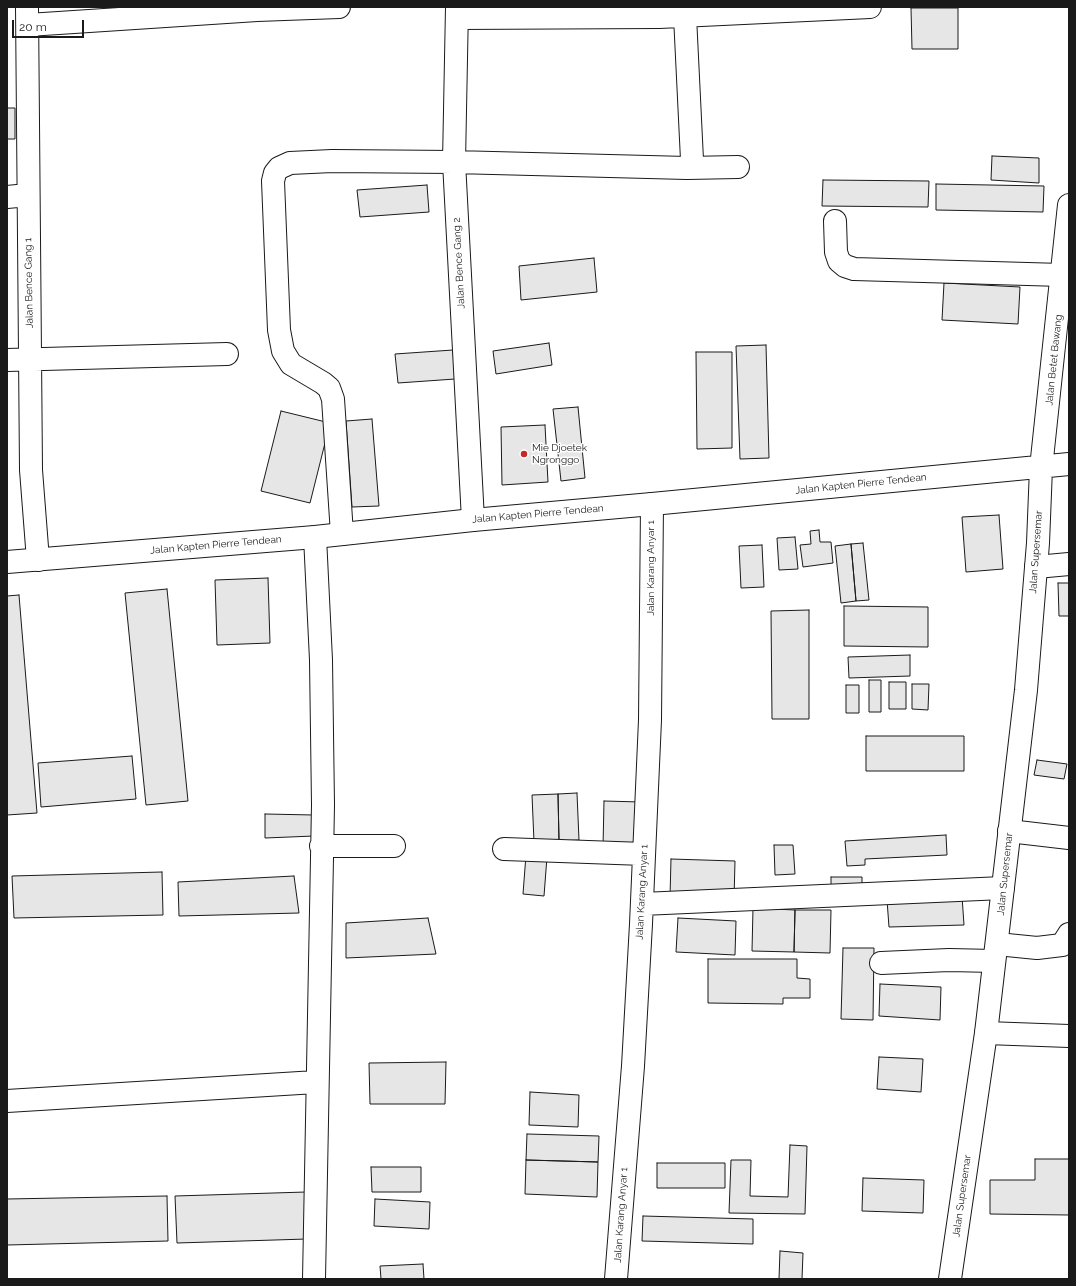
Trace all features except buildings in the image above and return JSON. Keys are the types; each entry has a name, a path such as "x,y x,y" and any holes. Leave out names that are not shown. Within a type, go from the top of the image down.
{"street":[{"path":"28,16 339,7"},
{"path":"457,13 685,16 870,7"},
{"name":"Jalan Bence Gang 2","path":"457,13 454,162 473,520"},
{"name":"Jalan Bence Gang 1","path":"28,16 17,196 29,359 31,470 38,560"},
{"path":"685,16 692,160 687,168"},
{"path":"342,534 333,399 329,388 291,364 283,351 279,330 273,181 279,168 290,163 454,162 687,168 738,167"},
{"name":"Jalan Betet Bawang","path":"1041,468 1069,204"},
{"path":"835,221 836,252 839,261 845,266 854,269 1062,275"},
{"path":"7,360 228,354"},
{"name":"Jalan Kapten Pierre Tendean","path":"7,562 315,537 473,520 1041,468 1069,464"},
{"name":"Jalan Supersemar","path":"950,1279 986,1033 1026,690 1036,567 1041,468"},
{"name":"Jalan Karang Anyar 1","path":"616,1279 633,1066 642,904 650,720 652,504"},
{"path":"314,1279 316,1082 322,846 320,660 315,537"},
{"path":"1036,567 1069,564"},
{"path":"1009,831 1069,838"},
{"path":"322,846 394,846"},
{"path":"504,849 644,854"},
{"path":"642,904 1003,888"},
{"path":"881,963 949,960 1037,948 1062,944 1069,934"},
{"path":"986,1033 1069,1036"},
{"path":"7,1101 316,1082"}],"place":[{"name":"Mie Djoetek Ngronggo","path":"524,454"}]}
